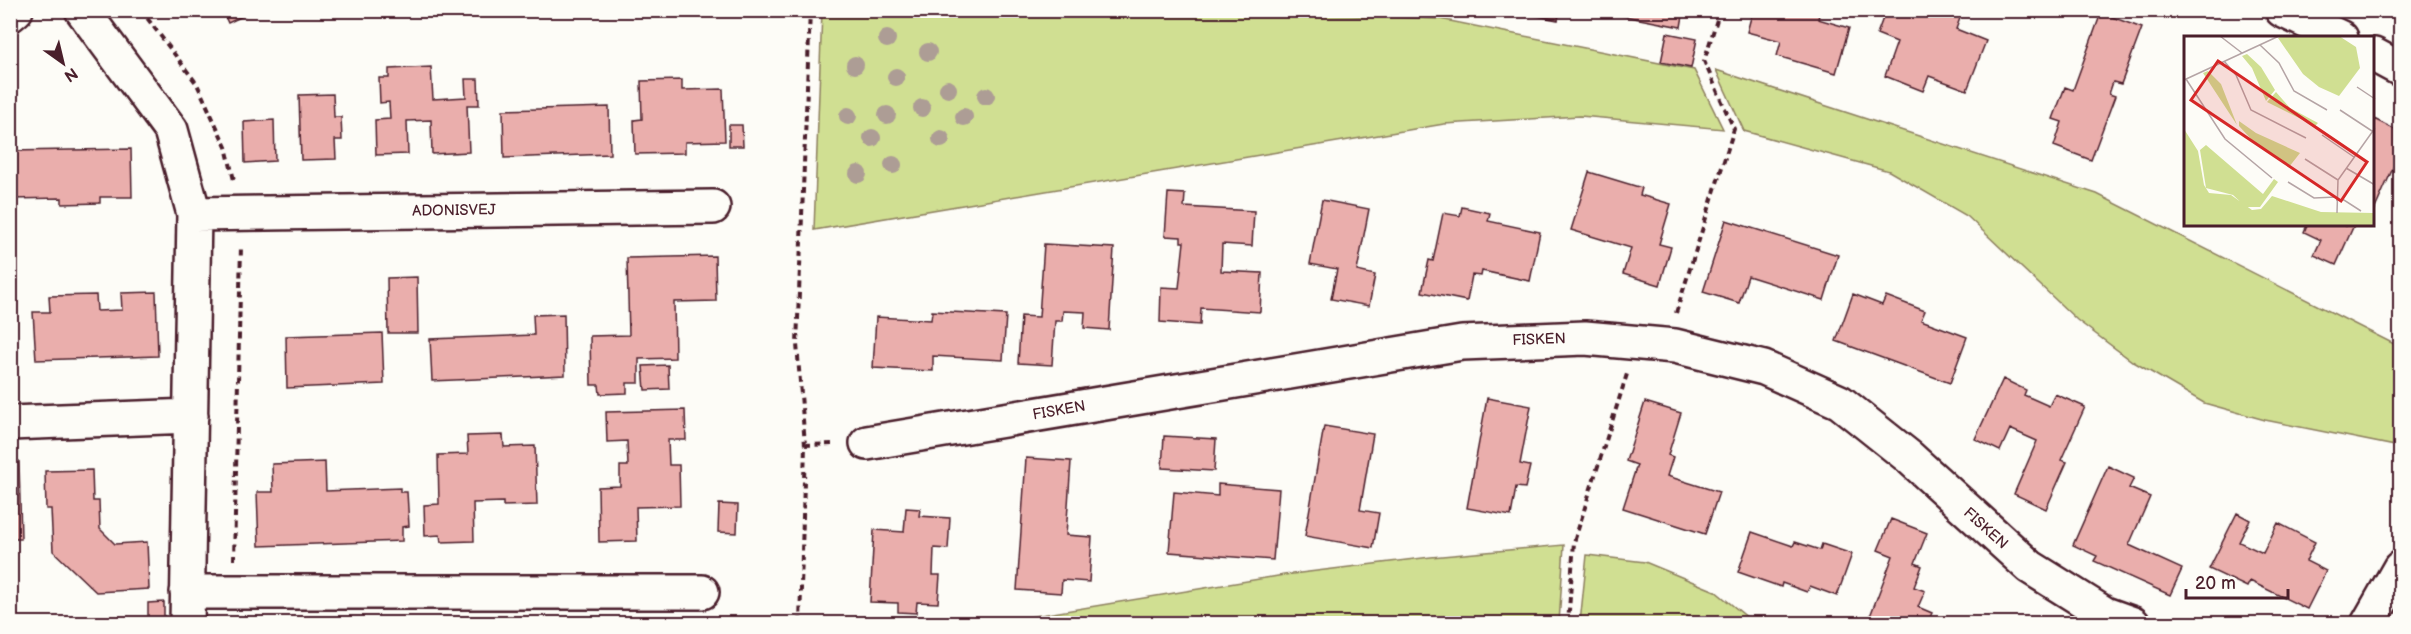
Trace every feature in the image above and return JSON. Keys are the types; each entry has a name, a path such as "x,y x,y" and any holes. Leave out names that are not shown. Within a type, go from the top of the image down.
{"street":[{"path":"10,15 16,10"},
{"path":"2282,10 2337,36"},
{"path":"84,12 171,130 194,214 187,608 702,592"},
{"path":"2375,56 2400,69"},
{"name":"ADONISVEJ","path":"194,214 713,207"},
{"name":"FISKEN","path":"867,443 1462,343 1585,338 1651,344 1764,368 1840,402 1909,457 2030,567 2105,614 2133,624"},
{"path":"10,423 190,416"},
{"path":"2368,624 2400,568"}],"path":[{"path":"800,624 805,445 797,344 810,10"},
{"path":"1568,624 1574,542 1734,129 1704,61 1720,10"}],"green space":[{"path":"822,11 1252,11 1440,19 1694,70 1723,129 1580,116 1444,124 814,230"},
{"path":"1716,70 2097,194 2400,347 2400,447 2265,420 2204,403 2132,361 2077,320 1967,216 1889,171 1744,131"},
{"path":"1564,545 1559,623 992,623 1284,575 1431,557"},
{"path":"1587,555 1645,562 1715,591 1754,623 1580,623"}],"building":[{"path":"222,10 297,10 251,12 228,23"},
{"path":"1507,10 1560,10 1558,20"},
{"path":"1593,10 1684,10 1681,27"},
{"path":"1753,10 1820,10 1818,19 1849,28 1836,73 1777,56 1781,41 1747,32"},
{"path":"1886,10 1963,10 1956,29 1986,41 1967,90 1929,76 1923,91 1885,76 1897,42 1877,34"},
{"path":"2101,13 2142,28 2121,84 2113,82 2109,94 2115,96 2091,160 2054,146 2062,122 2053,119 2065,87 2073,90"},
{"path":"1667,33 1697,39 1691,68 1661,62"},
{"path":"431,67 433,99 466,97 465,79 478,79 479,105 467,105 469,152 432,154 431,120 407,121 408,154 376,155 375,120 390,119 389,102 380,103 379,78 389,78 389,69"},
{"path":"682,80 682,90 723,89 725,141 685,142 685,153 635,154 634,120 642,119 641,81"},
{"path":"333,94 334,117 341,117 342,140 335,140 336,159 301,160 299,95"},
{"path":"609,107 610,154 504,158 503,110"},
{"path":"274,120 275,161 245,163 244,122"},
{"path":"2375,120 2400,132 2400,152 2375,209"},
{"path":"729,125 742,125 743,146 729,146"},
{"path":"131,149 132,197 100,197 100,203 62,204 62,198 10,199 10,151"},
{"path":"1589,172 1642,188 1640,195 1671,204 1659,244 1671,247 1660,285 1623,274 1631,248 1571,230"},
{"path":"1168,193 1185,194 1184,207 1254,211 1252,246 1222,244 1221,271 1262,273 1260,312 1201,308 1200,325 1160,322 1161,287 1179,288 1184,242 1181,242 1181,237 1165,236"},
{"path":"1322,200 1369,209 1357,271 1375,275 1369,306 1331,299 1337,269 1310,264"},
{"path":"1462,207 1490,213 1488,221 1540,232 1530,281 1482,271 1481,276 1472,275 1467,301 1422,292 1429,260 1433,261 1443,213 1460,216"},
{"path":"1726,220 1838,255 1824,300 1748,276 1739,303 1703,292"},
{"path":"2307,226 2354,226 2336,265 2314,255 2321,240 2304,232"},
{"path":"1044,244 1114,248 1109,330 1084,328 1085,312 1063,311 1062,321 1055,321 1052,365 1018,363 1021,316 1039,317"},
{"path":"715,256 716,301 674,302 675,358 639,359 639,383 627,383 627,393 600,394 599,385 591,385 590,336 629,335 627,258"},
{"path":"417,277 418,333 388,333 387,278"},
{"path":"156,292 158,356 36,360 33,312 50,312 49,296 96,295 97,311 122,310 121,293"},
{"path":"1853,294 1882,305 1886,296 1925,311 1921,320 1967,337 1950,383 1836,341"},
{"path":"932,311 1006,315 1003,360 933,356 933,371 873,368 876,317 931,320"},
{"path":"564,314 565,375 432,381 430,339 534,335 533,315"},
{"path":"382,333 384,384 287,388 286,336"},
{"path":"668,365 669,389 645,390 643,366"},
{"path":"2003,379 2026,390 2024,395 2049,406 2055,394 2085,407 2061,460 2067,462 2046,509 2014,494 2037,441 2010,429 2000,451 1975,439"},
{"path":"1487,398 1531,406 1520,464 1530,466 1525,488 1516,487 1511,516 1467,508"},
{"path":"1645,402 1681,413 1668,455 1673,457 1667,476 1719,492 1705,534 1623,508 1637,465 1626,461"},
{"path":"685,410 686,440 668,440 669,465 679,465 680,506 636,507 637,541 599,542 598,487 620,486 620,466 628,466 627,441 607,442 606,412"},
{"path":"1324,426 1373,434 1360,510 1379,513 1373,548 1305,536"},
{"path":"503,435 504,447 535,446 537,505 503,506 503,502 473,503 474,541 441,542 440,535 425,536 424,505 439,504 438,455 468,454 467,436"},
{"path":"1164,436 1216,439 1214,471 1162,468"},
{"path":"1026,458 1071,461 1066,535 1092,537 1089,582 1062,580 1061,593 1017,590"},
{"path":"10,461 19,461 21,539 10,539"},
{"path":"325,462 326,491 400,488 400,492 407,492 409,526 402,527 402,541 259,546 257,492 273,492 272,464"},
{"path":"2108,466 2134,478 2129,488 2150,497 2129,545 2182,569 2170,595 2094,561 2097,556 2073,545"},
{"path":"92,470 93,501 99,501 100,529 115,544 147,542 149,589 96,592 53,551 51,509 46,509 45,471"},
{"path":"1218,484 1279,489 1273,560 1169,552 1174,492 1218,496"},
{"path":"719,504 738,505 737,533 718,532"},
{"path":"906,508 920,509 919,516 950,518 948,549 934,548 933,575 940,575 938,603 917,602 916,613 898,612 898,603 870,602 874,530 904,532"},
{"path":"2237,513 2250,520 2239,542 2263,553 2278,523 2315,542 2306,561 2326,571 2307,609 2250,581 2247,587 2209,569"},
{"path":"1891,519 1927,533 1915,563 1922,566 1914,587 1925,591 1918,607 1932,613 1927,624 1867,624 1893,556 1878,550"},
{"path":"1752,532 1793,546 1795,542 1820,550 1822,544 1852,554 1837,596 1810,586 1807,592 1782,583 1781,587 1738,572"},
{"path":"164,602 164,618 148,619 148,603"}]}
